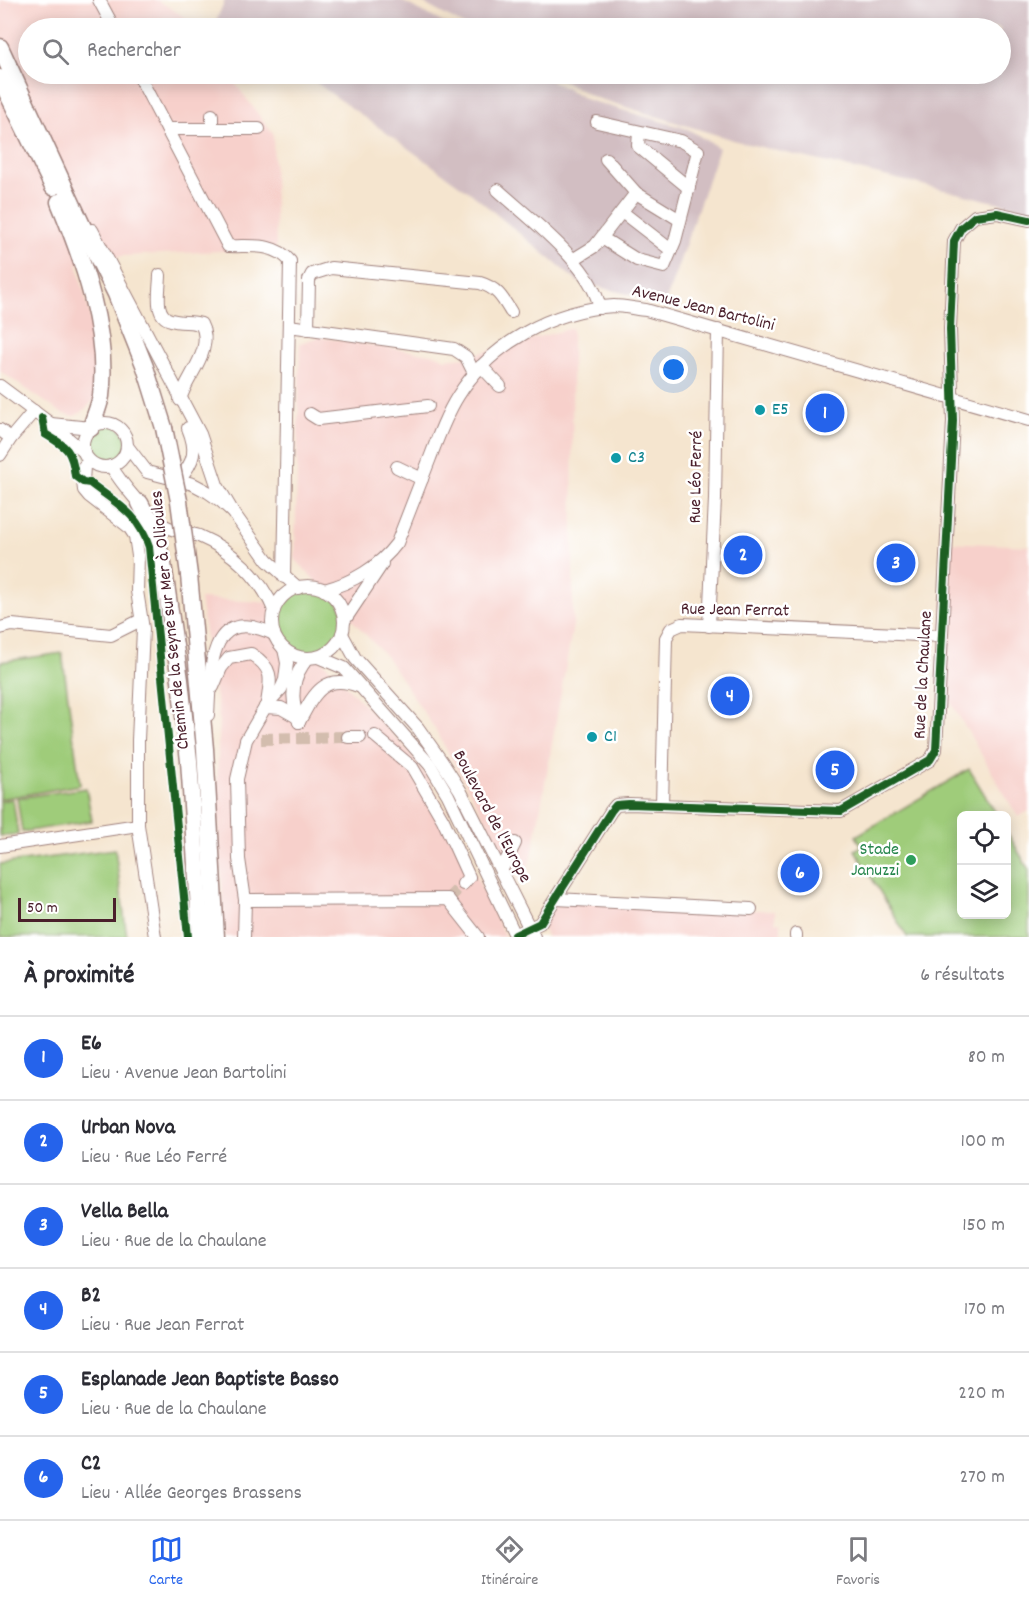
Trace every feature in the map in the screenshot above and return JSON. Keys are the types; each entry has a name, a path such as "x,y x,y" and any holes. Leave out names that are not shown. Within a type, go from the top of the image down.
{"main road":[{"name":"Chemin de la Seyne sur Mer à Ollioules","path":"0,47 127,321 145,368 160,429 186,575 205,749 216,937"},
{"name":"Chemin de la Seyne sur Mer à Ollioules","path":"0,78 106,289 160,429"},
{"path":"56,192 86,274 96,317 102,383 101,398 91,428"},
{"path":"140,503 154,530 163,564 180,680 203,937"},
{"name":"Chemin de la Seyne sur Mer à Ollioules","path":"186,575 203,937"}],"street":[{"path":"99,0 109,18"},
{"path":"143,84 228,246 273,248 282,252 290,261 284,577"},
{"path":"212,115 213,129"},
{"path":"597,122 681,141 698,151 680,220 664,267 637,260 602,238"},
{"path":"167,129 259,129"},
{"path":"40,131 200,434 217,485 267,560 298,588"},
{"path":"639,132 638,146 689,188"},
{"path":"606,159 636,193 680,220"},
{"path":"498,190 574,259 598,298 600,308"},
{"path":"574,259 595,246 636,193"},
{"path":"622,212 671,250"},
{"name":"Rue de la Chaulane","path":"532,933 616,805 841,811 930,760 936,750 953,398 950,328 953,255 957,233 970,219 981,214 998,213 1029,219"},
{"path":"308,329 309,280 312,274 331,268 480,283 492,287 502,296 511,312"},
{"path":"160,275 159,310 164,317 170,320 201,324 205,332 200,361 181,397 180,411 194,447 192,461 179,479"},
{"name":"Avenue Jean Bartolini","path":"324,590 347,583 386,558 397,543 439,435 457,398 478,370 503,347 523,334 547,322 578,311 616,306 646,310 1029,420"},
{"path":"289,326 454,349 500,386"},
{"name":"Rue Léo Ferré","path":"709,626 715,499 718,330"},
{"path":"0,386 51,424 100,467 111,466 122,459 127,446"},
{"path":"310,414 318,419 428,406"},
{"path":"0,455 34,411"},
{"path":"51,424 91,428"},
{"path":"155,937 138,825 138,740 143,629 137,591 138,556 135,536 129,527 84,490 84,466 87,456 84,438 91,428 98,424 112,424 123,433 127,446 147,472 179,479 208,492 233,512"},
{"path":"0,430 11,438"},
{"path":"111,466 117,477 162,524 197,535 226,552 254,577 274,610"},
{"path":"398,467 422,479"},
{"path":"298,719 293,693 294,684 302,665 333,648 343,627 386,558"},
{"path":"313,657 291,654 284,649 274,634 272,619 274,610 284,596 307,586 324,590 338,602 343,627"},
{"path":"0,628 12,625 111,635 141,620"},
{"name":"Rue Jean Ferrat","path":"662,805 666,638 671,629 682,624 941,636"},
{"path":"205,749 213,660 221,638 229,631 248,626 274,634"},
{"name":"Boulevard de l'Europe","path":"343,627 355,658 418,728 460,790 532,933"},
{"path":"244,937 245,900 239,859 237,779 246,740 266,705 281,689 285,680 287,663 284,649"},
{"path":"209,696 221,668 229,658 251,654 262,660 270,671 266,705"},
{"name":"Boulevard de l'Europe","path":"313,657 344,668 430,765 448,795 515,936"},
{"path":"298,719 317,691 327,684 338,681 361,687"},
{"path":"266,705 281,708 298,719"},
{"path":"375,736 412,767 444,820 469,877 463,884"},
{"path":"246,740 261,739"},
{"path":"0,846 138,825"},
{"path":"501,871 516,843"},
{"path":"245,900 448,899 478,937"},
{"path":"556,899 751,909"},
{"path":"515,936 532,933"}],"shaded area":[{"path":"0,0 157,0 186,18 18,18 18,84 236,84 273,134 276,248 123,256 77,264 90,315 96,369 95,399 82,412 74,416 63,414 0,371"},
{"path":"225,0 400,0 434,18 217,18"},
{"path":"417,0 1029,0 1029,210 740,142 593,97 569,84 1011,84 1011,18 450,18"},
{"path":"318,84 557,84 588,100 688,129 719,148 665,303 578,282 472,194"},
{"path":"572,328 573,625 533,851 522,885 435,729 386,656 295,559 300,343 319,337 437,355 445,359 466,357"},
{"path":"946,542 1029,546 1029,811 1018,817 939,682"},
{"path":"200,599 266,602 411,754 429,780 446,813 505,937 225,937 217,792 219,718"},
{"path":"556,899 775,911 775,922 781,923 781,937 548,937 540,923"}],"green space":[{"path":"105,423 120,430 127,445 120,460 105,467 90,460 83,445 90,430"},
{"path":"308,586 328,592 338,602 344,622 338,642 328,652 308,658 288,652 278,642 272,622 278,602 288,592"},
{"path":"62,653 80,785 0,799 0,662"},
{"name":"Stade Januzzi","path":"969,769 995,811 957,811 957,919 1011,919 1011,839 1029,870 1029,937 907,937 855,850 862,846 856,836"},
{"path":"86,788 92,821 22,832 17,798"},
{"path":"13,799 18,834 0,836 0,801"},
{"path":"115,849 127,937 0,937 0,864"}],"tunnel":[{"path":"261,739 348,737"},
{"path":"448,899 463,884"}],"cycle path":[{"path":"515,935 540,923 616,805 841,811 930,760 936,750 953,421 950,329 954,241 961,228 975,216 997,213 1029,220"},
{"path":"42,418 45,434 59,442 70,455 75,476 83,482 90,483 126,510 139,526 149,547 188,937"}],"place":[{"name":"E5","path":"760,410"},
{"name":"E6","path":"825,413"},
{"name":"C3","path":"616,458"},
{"name":"Urban Nova","path":"743,555"},
{"name":"Vella Bella","path":"896,563"},
{"name":"B2","path":"730,696"},
{"name":"C1","path":"592,737"},
{"name":"Esplanade Jean Baptiste Basso","path":"835,770"},
{"name":"Stade Januzzi","path":"911,860"},
{"name":"C2","path":"800,873"}]}
